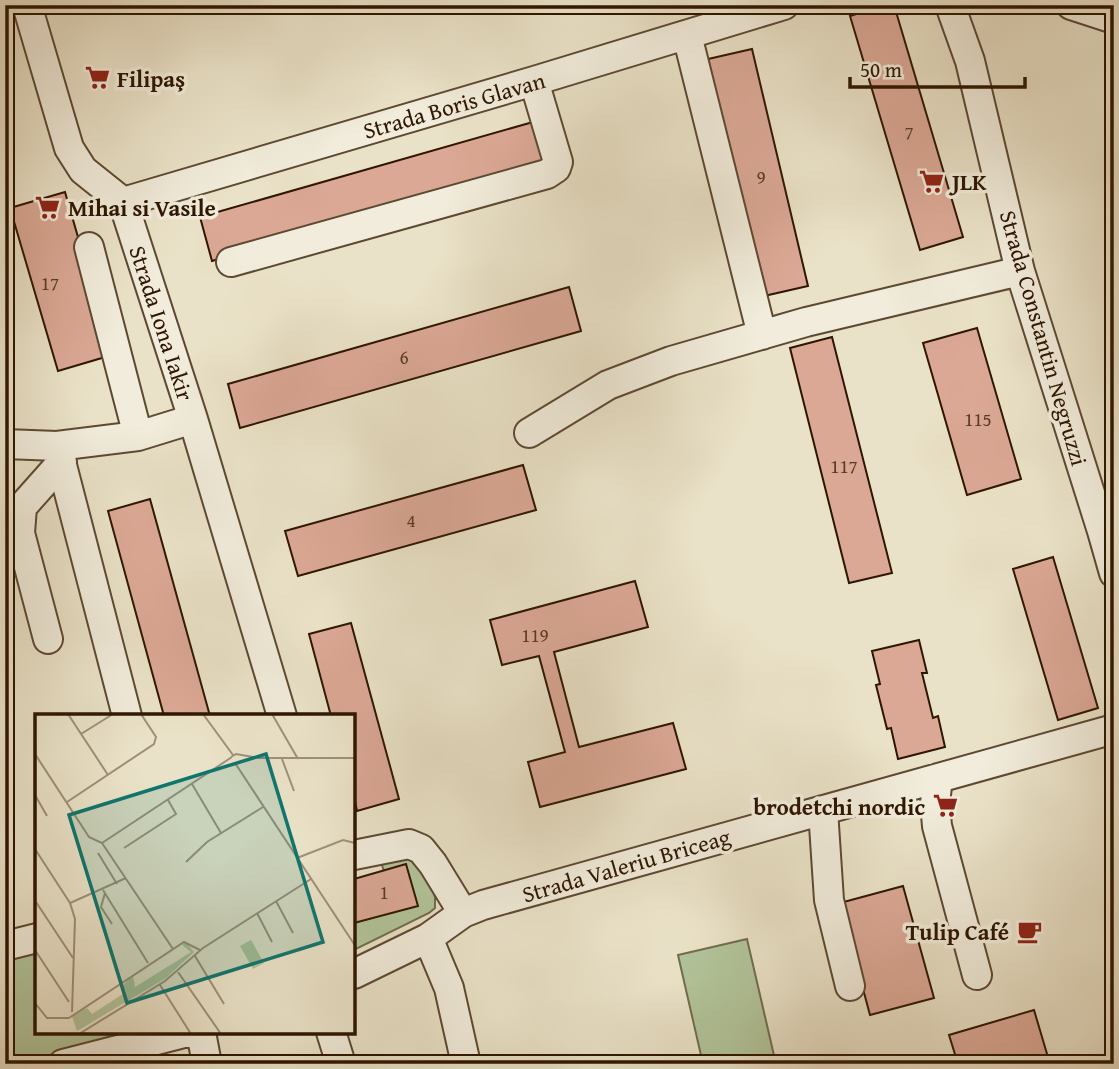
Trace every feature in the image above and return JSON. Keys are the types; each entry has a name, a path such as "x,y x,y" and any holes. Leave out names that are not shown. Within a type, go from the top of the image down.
{"street":[{"path":"27,5 69,148 83,170 123,202"},
{"name":"Strada Boris Glavan","path":"123,202 784,5"},
{"name":"Strada Constantin Negruzzi","path":"950,5 970,61 1020,271 1114,573"},
{"name":"Strada Constantin Negruzzi","path":"967,5 970,61"},
{"path":"1071,5 1114,19"},
{"path":"687,35 762,335"},
{"path":"231,262 547,174 556,168 558,162 534,81"},
{"name":"Strada Iona Iakir","path":"123,202 193,419 281,714"},
{"path":"89,247 138,436"},
{"path":"529,433 608,385 671,361 806,322 1020,271"},
{"name":"Strada Iona Iakir","path":"5,444 60,454 138,436 193,419"},
{"path":"48,639 20,533 22,507 60,454"},
{"path":"60,454 126,714"},
{"name":"Strada Valeriu Briceag","path":"355,974 428,938 463,913 483,905 1114,729"},
{"path":"938,778 935,803 937,826 977,975"},
{"path":"823,810 829,900 850,986"},
{"path":"355,855 409,844 421,849 463,913"},
{"path":"5,946 35,938"},
{"path":"428,938 449,988 466,1064"},
{"path":"63,1064 180,1034"},
{"path":"201,1034 208,1064"},
{"path":"332,1034 341,1064"}],"green space":[{"path":"404,850 427,869 435,897 435,908 355,950 355,923 417,905 384,871 379,857"},
{"path":"747,939 776,1064 703,1064 678,955"},
{"path":"35,950 35,1034 127,1034 21,1064 5,1064 5,1016 14,1013 5,984 5,958"}],"building":[{"path":"885,5 894,5 963,237 920,250 850,16"},
{"path":"752,49 808,286 764,296 708,59"},
{"path":"540,120 553,164 212,261 200,217"},
{"path":"65,192 112,355 58,371 10,208"},
{"path":"569,287 581,331 240,428 228,384"},
{"path":"977,328 1021,479 967,495 923,343"},
{"path":"832,337 892,573 849,583 790,348"},
{"path":"523,465 536,510 298,576 285,531"},
{"path":"150,499 209,714 163,714 108,511"},
{"path":"1053,557 1098,708 1058,720 1013,569"},
{"path":"635,581 648,627 554,652 579,747 673,723 686,769 540,807 528,762 565,752 539,656 502,665 490,620"},
{"path":"351,623 399,799 357,811 355,714 330,714 309,634"},
{"path":"919,640 927,673 922,673 933,718 938,716 945,747 898,759 891,728 887,729 876,685 880,684 872,651"},
{"path":"406,864 418,906 355,923 355,879"},
{"path":"903,886 934,998 870,1015 840,903"},
{"path":"5,984 14,1013 5,1016"},
{"path":"1034,1010 1050,1064 958,1064 949,1035"}],"place":[{"name":"Filipaş","path":"97,78"},
{"name":"JLK","path":"932,181"},
{"name":"Mihai si Vasile","path":"48,207"},
{"name":"brodetchi nordic","path":"945,806"},
{"name":"Tulip Café","path":"1029,931"}]}
